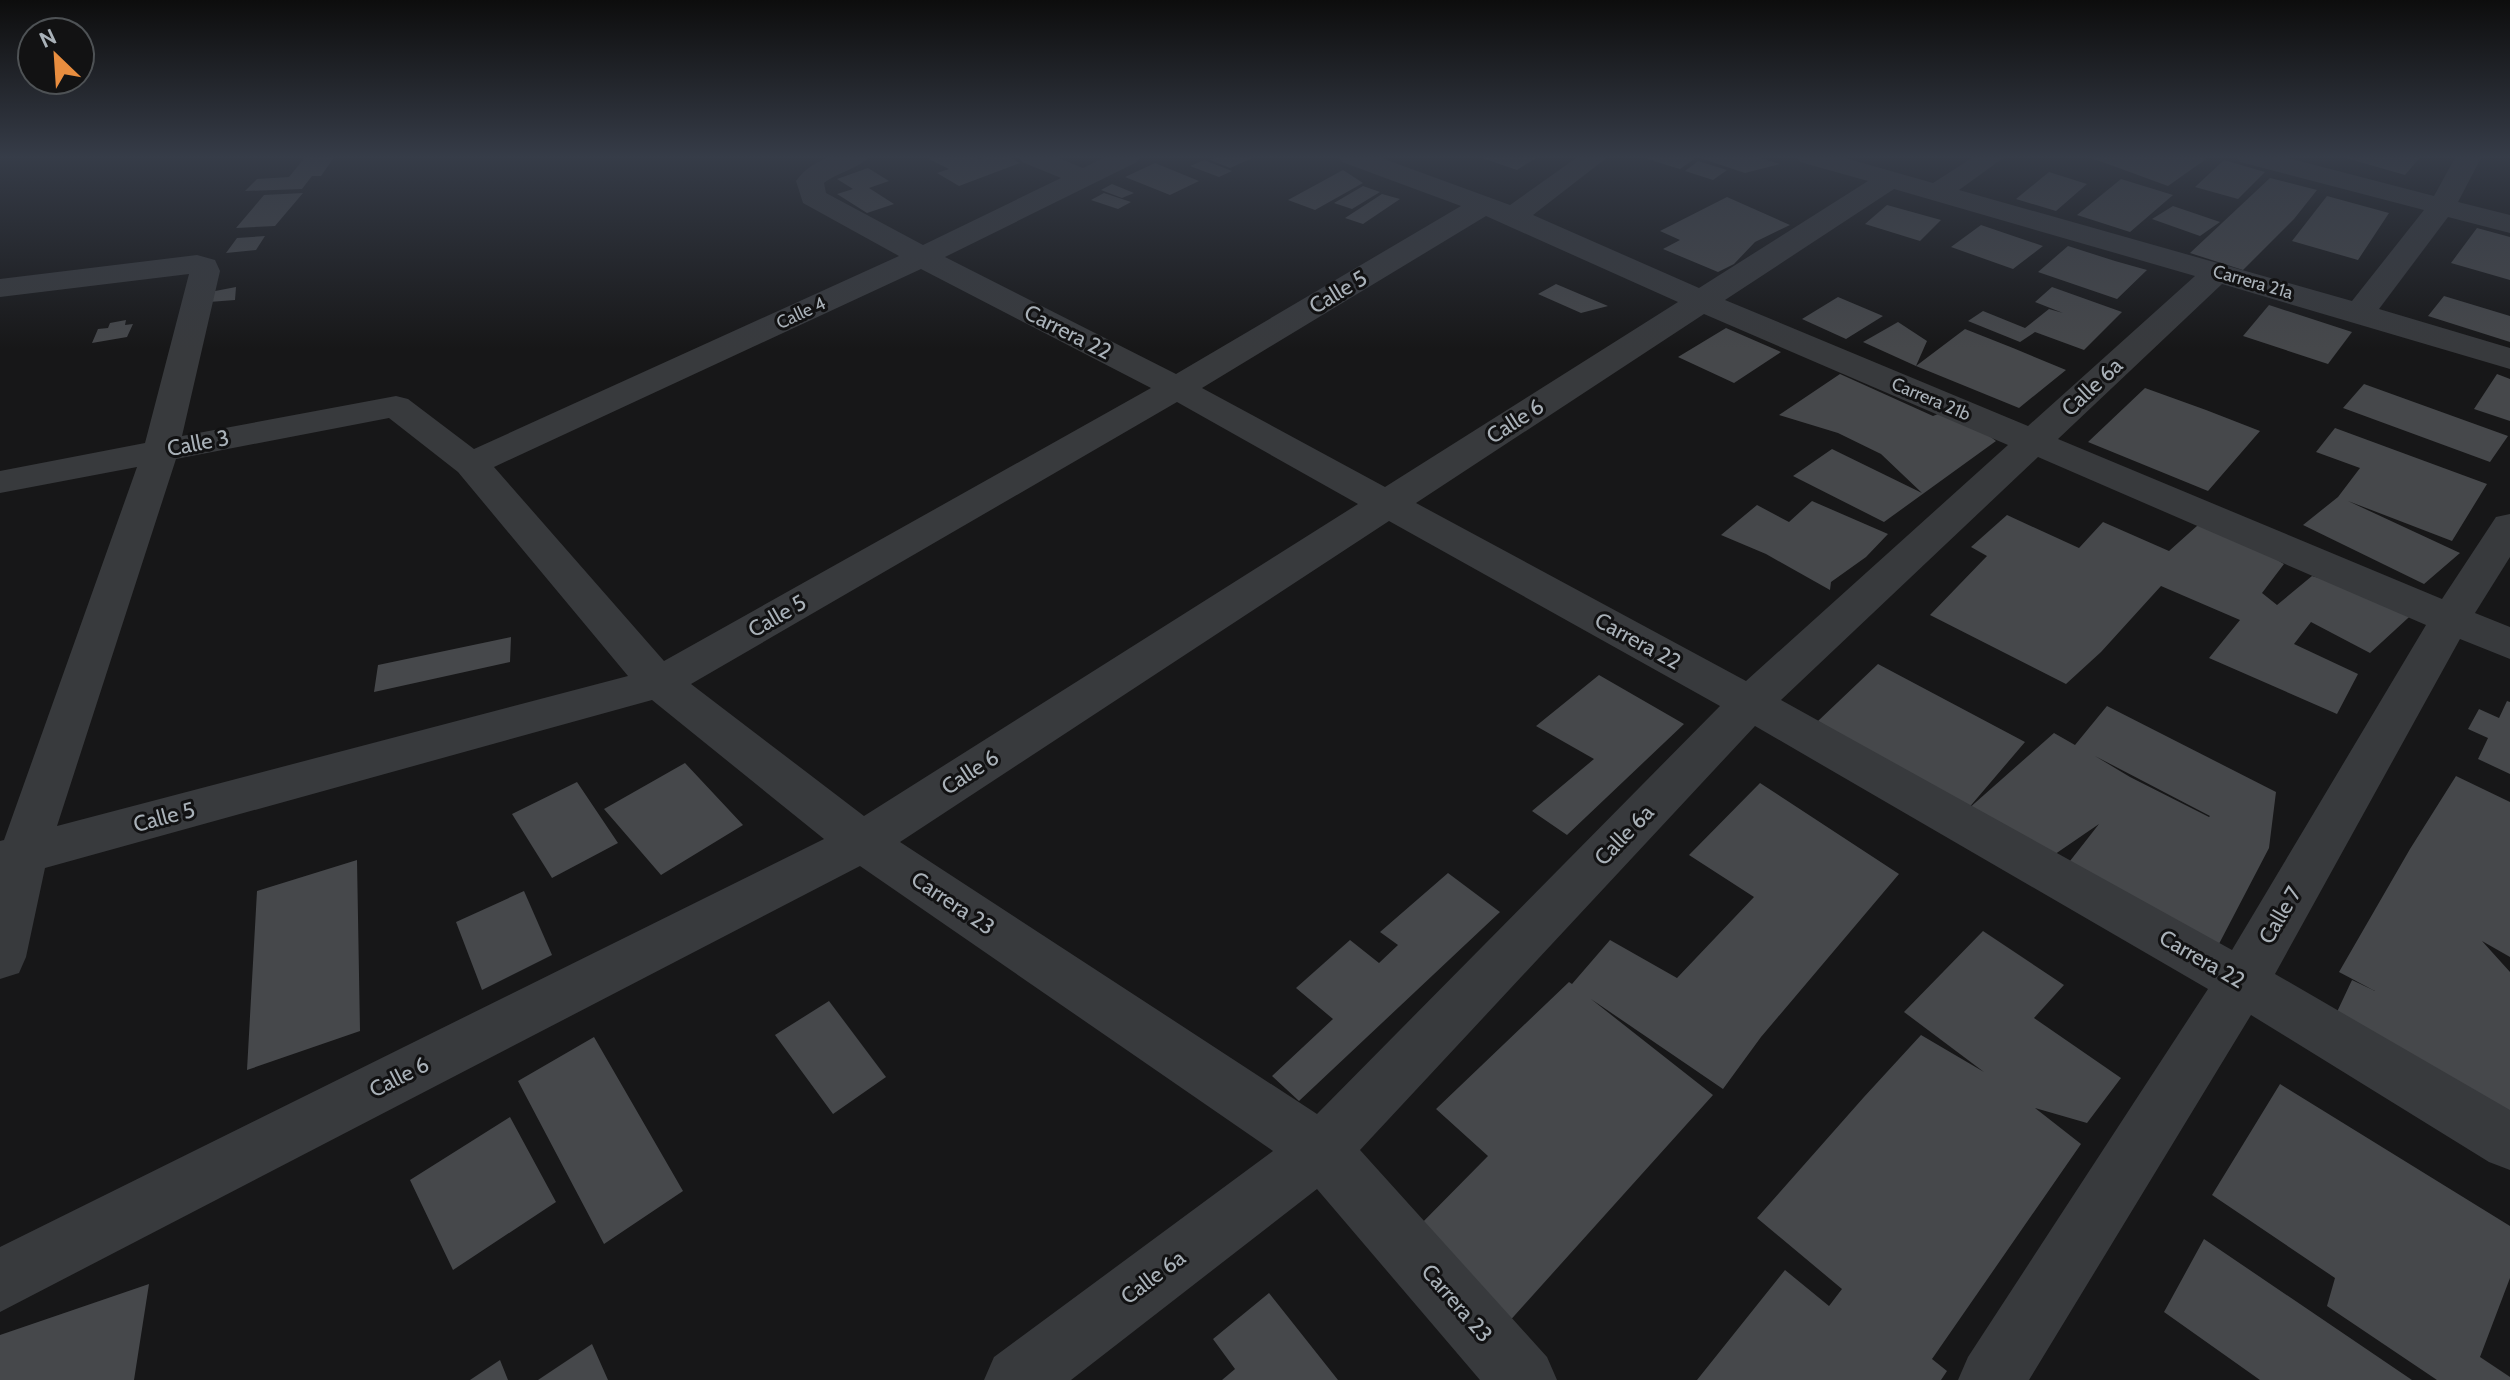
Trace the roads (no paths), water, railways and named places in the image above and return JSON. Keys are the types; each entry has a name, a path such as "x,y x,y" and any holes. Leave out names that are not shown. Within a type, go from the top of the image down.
{"street":[{"name":"Carrera 22","path":"856,220 1177,388 1750,703 2242,982 2510,1142"},
{"name":"Calle 4","path":"471,464 998,220"},
{"name":"Calle 5","path":"11,858 659,683 1177,388 1479,220"},
{"name":"Carrera 21b","path":"1521,220 1701,301 2510,644"},
{"name":"Calle 6","path":"0,1280 862,842 1827,220"},
{"name":"Carrera 21a","path":"2036,220 2510,359"},
{"path":"2359,313 2430,220"},
{"path":"0,288 197,264 204,266 161,450 11,858 0,957"},
{"name":"Calle 6a","path":"1017,1380 1321,1150 1750,703 2217,272"},
{"name":"Carrera 23","path":"396,406 471,464 659,683 862,842 1321,1150 1524,1380"},
{"name":"Calle 3","path":"0,482 396,406"},
{"name":"Calle 7","path":"1991,1380 2242,982 2450,619 2510,526"}]}
